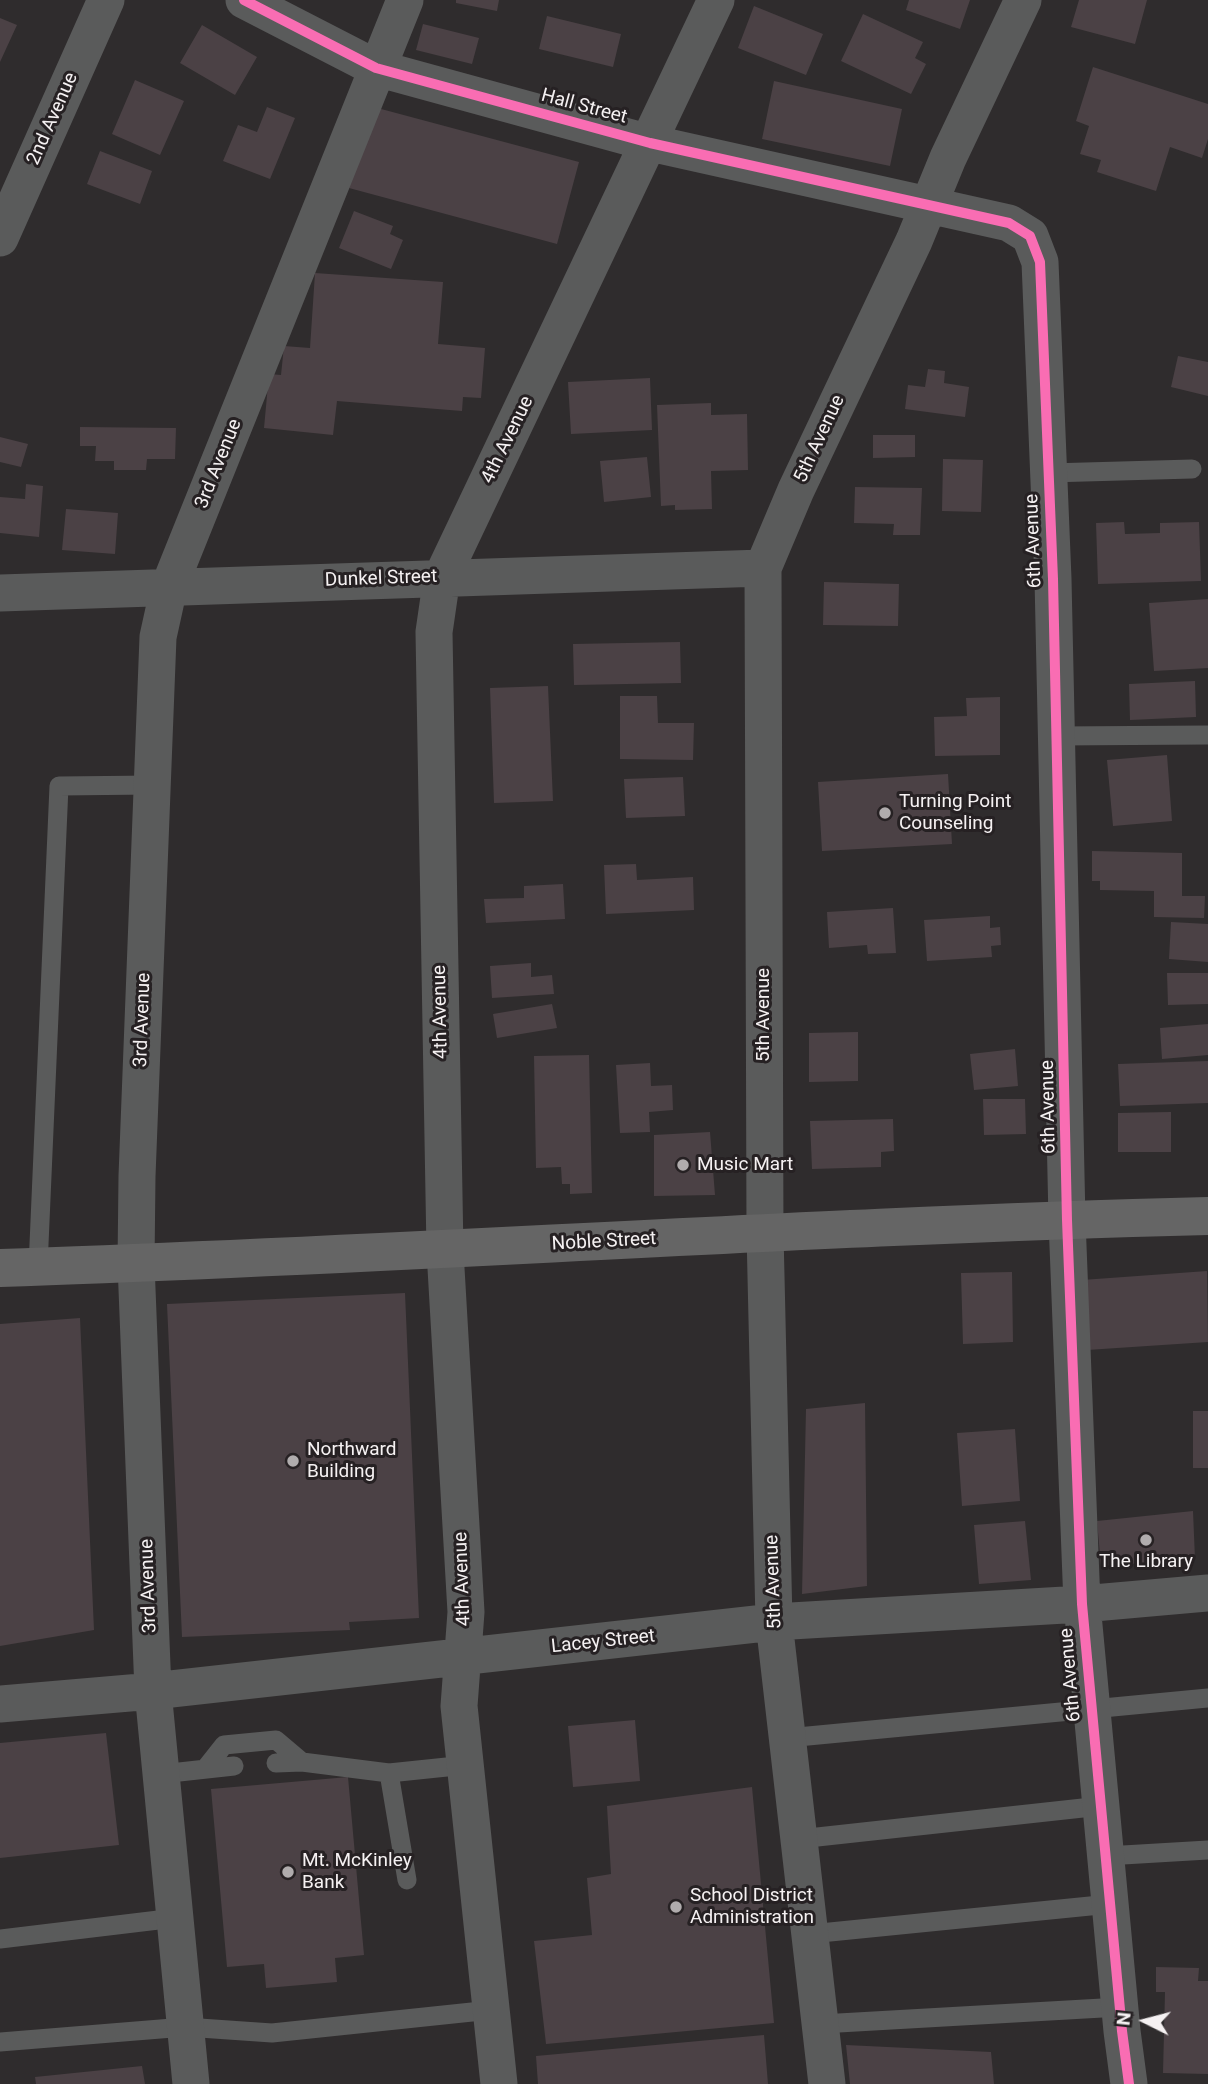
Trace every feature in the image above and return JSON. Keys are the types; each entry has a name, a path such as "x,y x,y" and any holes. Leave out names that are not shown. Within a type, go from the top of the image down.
{"street":[{"name":"2nd Avenue","path":"0,238 106,0"},
{"name":"Hall Street","path":"244,0 376,68 650,143 929,205"},
{"name":"3rd Avenue","path":"191,2084 153,1691 136,1264 158,637 169,587 405,0"},
{"name":"4th Avenue","path":"499,2084 459,1706 466,1612 445,1251 434,632 442,577 716,0"},
{"name":"5th Avenue","path":"827,2084 774,1622 765,1233 763,568 796,490 914,241 948,158 1023,0"},
{"name":"6th Avenue","path":"929,205 1009,223 1030,236 1040,262 1057,736 1067,1220 1082,1605 1129,2084"},
{"name":"Dunkel Street","path":"0,593 763,568"},
{"name":"Noble Street","path":"0,1268 445,1251 765,1233 1208,1216"},
{"name":"Lacey Street","path":"0,1704 153,1691 774,1622 1082,1605 1208,1592"}],"lane":[{"path":"1049,473 1192,469"},
{"path":"1057,736 1208,735"},
{"path":"38,1267 60,786 153,785"},
{"path":"787,1738 1208,1698"},
{"path":"205,1769 225,1745 276,1740 302,1762"},
{"path":"276,1762 302,1762 389,1773 466,1765"},
{"path":"161,1774 234,1766"},
{"path":"389,1773 407,1880"},
{"path":"799,1839 1101,1806"},
{"path":"1106,1856 1208,1850"},
{"path":"810,1934 1110,1904"},
{"path":"0,1939 175,1918"},
{"path":"821,2024 1120,2007"},
{"path":"0,2042 185,2027 272,2033 491,2010"}],"building":[{"path":"456,0 499,0 497,11 456,3"},
{"path":"909,0 970,0 960,29 906,10"},
{"path":"1079,0 1147,0 1135,44 1071,27"},
{"path":"754,6 823,34 806,75 738,48"},
{"path":"863,14 923,42 915,58 926,64 911,94 841,61"},
{"path":"547,16 621,34 613,67 539,49"},
{"path":"0,18 17,25 0,62"},
{"path":"423,24 479,38 472,64 416,50"},
{"path":"202,25 257,57 235,95 180,63"},
{"path":"1093,67 1208,104 1208,139 1202,158 1170,147 1156,191 1097,172 1101,160 1080,154 1089,126 1076,121"},
{"path":"135,80 184,101 160,155 112,134"},
{"path":"774,81 902,109 890,166 762,139"},
{"path":"370,106 579,162 557,244 349,188"},
{"path":"267,107 295,118 270,179 223,161 238,125 257,132"},
{"path":"100,151 152,171 140,204 87,184"},
{"path":"354,211 393,226 390,234 403,240 391,269 339,248"},
{"path":"315,273 443,282 438,344 485,348 481,398 463,397 462,411 337,401 333,435 264,428 269,374 281,375 284,346 310,348"},
{"path":"1178,356 1208,362 1208,396 1171,387"},
{"path":"928,369 945,371 944,383 969,387 965,417 905,409 908,385 925,387"},
{"path":"650,378 652,430 571,434 568,382"},
{"path":"711,403 711,415 747,414 748,470 711,471 712,509 675,510 675,505 661,506 657,405"},
{"path":"80,427 176,428 175,459 147,459 146,470 114,470 114,461 95,461 96,446 80,446"},
{"path":"873,435 915,435 915,457 873,458"},
{"path":"0,437 28,444 21,467 0,462"},
{"path":"647,457 651,497 604,502 600,461"},
{"path":"943,459 983,460 981,512 942,511"},
{"path":"26,484 43,486 39,537 0,533 0,497 25,499"},
{"path":"855,487 922,488 920,535 893,535 894,524 854,523"},
{"path":"66,509 118,513 115,554 62,550"},
{"path":"1124,522 1125,534 1160,533 1160,523 1199,522 1201,581 1098,584 1096,523"},
{"path":"824,582 899,584 898,626 823,625"},
{"path":"1208,599 1208,668 1154,671 1149,603"},
{"path":"680,642 681,683 574,685 573,644"},
{"path":"1195,681 1196,717 1130,720 1129,684"},
{"path":"548,686 553,801 494,803 490,688"},
{"path":"620,696 657,696 658,723 694,723 693,760 620,759"},
{"path":"1000,697 1000,755 935,756 934,717 967,716 966,698"},
{"path":"1167,755 1172,821 1113,826 1107,760"},
{"name":"Turning Point Counseling","path":"948,774 952,844 822,851 818,782"},
{"path":"683,777 685,816 626,818 624,779"},
{"path":"1092,851 1182,853 1182,896 1205,896 1204,918 1154,917 1154,891 1100,890 1100,881 1092,881"},
{"path":"636,864 637,880 693,877 694,910 606,914 604,865"},
{"path":"563,884 565,919 486,923 484,899 524,898 524,886"},
{"path":"893,908 896,953 868,954 867,945 829,948 827,912"},
{"path":"990,916 990,928 1000,927 1001,945 991,946 992,957 927,961 924,920"},
{"path":"1171,922 1208,924 1208,962 1169,959"},
{"path":"531,963 531,977 552,975 554,994 492,998 490,966"},
{"path":"1167,973 1208,973 1208,1004 1168,1005"},
{"path":"552,1004 557,1028 497,1038 493,1014"},
{"path":"1208,1024 1208,1055 1162,1059 1160,1028"},
{"path":"858,1032 858,1081 809,1082 809,1033"},
{"path":"1015,1049 1018,1086 974,1090 970,1054"},
{"path":"589,1055 592,1193 570,1194 570,1184 562,1184 561,1167 536,1168 534,1056"},
{"path":"1208,1061 1208,1103 1120,1106 1118,1064"},
{"path":"650,1063 651,1086 672,1085 673,1110 649,1112 650,1132 620,1133 616,1065"},
{"path":"983,1099 1025,1099 1026,1134 984,1135"},
{"path":"1171,1112 1171,1152 1118,1152 1118,1113"},
{"path":"893,1119 894,1151 881,1152 881,1167 812,1169 810,1121"},
{"name":"Music Mart","path":"710,1132 715,1195 654,1196 654,1135"},
{"path":"1207,1271 1208,1342 1087,1350 1082,1280"},
{"path":"1012,1272 1013,1342 963,1344 961,1273"},
{"name":"Northward Building","path":"405,1293 419,1618 349,1622 350,1630 182,1637 167,1304"},
{"path":"80,1318 94,1630 0,1646 0,1324"},
{"path":"865,1403 867,1586 802,1594 806,1409"},
{"path":"1193,1411 1208,1411 1208,1468 1193,1468"},
{"path":"1015,1429 1020,1501 962,1506 957,1433"},
{"name":"The Library","path":"1193,1511 1195,1559 1101,1566 1097,1521"},
{"path":"1025,1521 1031,1580 979,1584 974,1525"},
{"path":"635,1720 640,1781 573,1787 568,1726"},
{"path":"106,1733 119,1845 0,1858 0,1743"},
{"name":"Mt. McKinley Bank","path":"348,1777 364,1955 335,1958 337,1982 266,1988 264,1964 227,1967 211,1789"},
{"name":"School District Administration","path":"752,1787 774,2023 546,2044 534,1941 592,1935 587,1878 611,1874 607,1806"},
{"path":"1156,1967 1199,1968 1198,1981 1208,1981 1208,2074 1163,2073 1165,1992 1156,1992"},
{"path":"764,2035 768,2084 538,2084 536,2056"},
{"path":"846,2045 991,2052 994,2084 850,2084"},
{"path":"142,2066 145,2084 36,2084 35,2077"}],"cycle path":[{"path":"244,0 376,68 650,143 1009,223 1030,236 1040,262 1053,579 1067,1220 1082,1604 1129,2084"}],"place":[{"name":"Turning Point Counseling","path":"885,813"},
{"name":"Music Mart","path":"683,1165"},
{"name":"Northward Building","path":"293,1461"},
{"name":"The Library","path":"1146,1540"},
{"name":"Mt. McKinley Bank","path":"288,1872"},
{"name":"School District Administration","path":"676,1907"}]}
